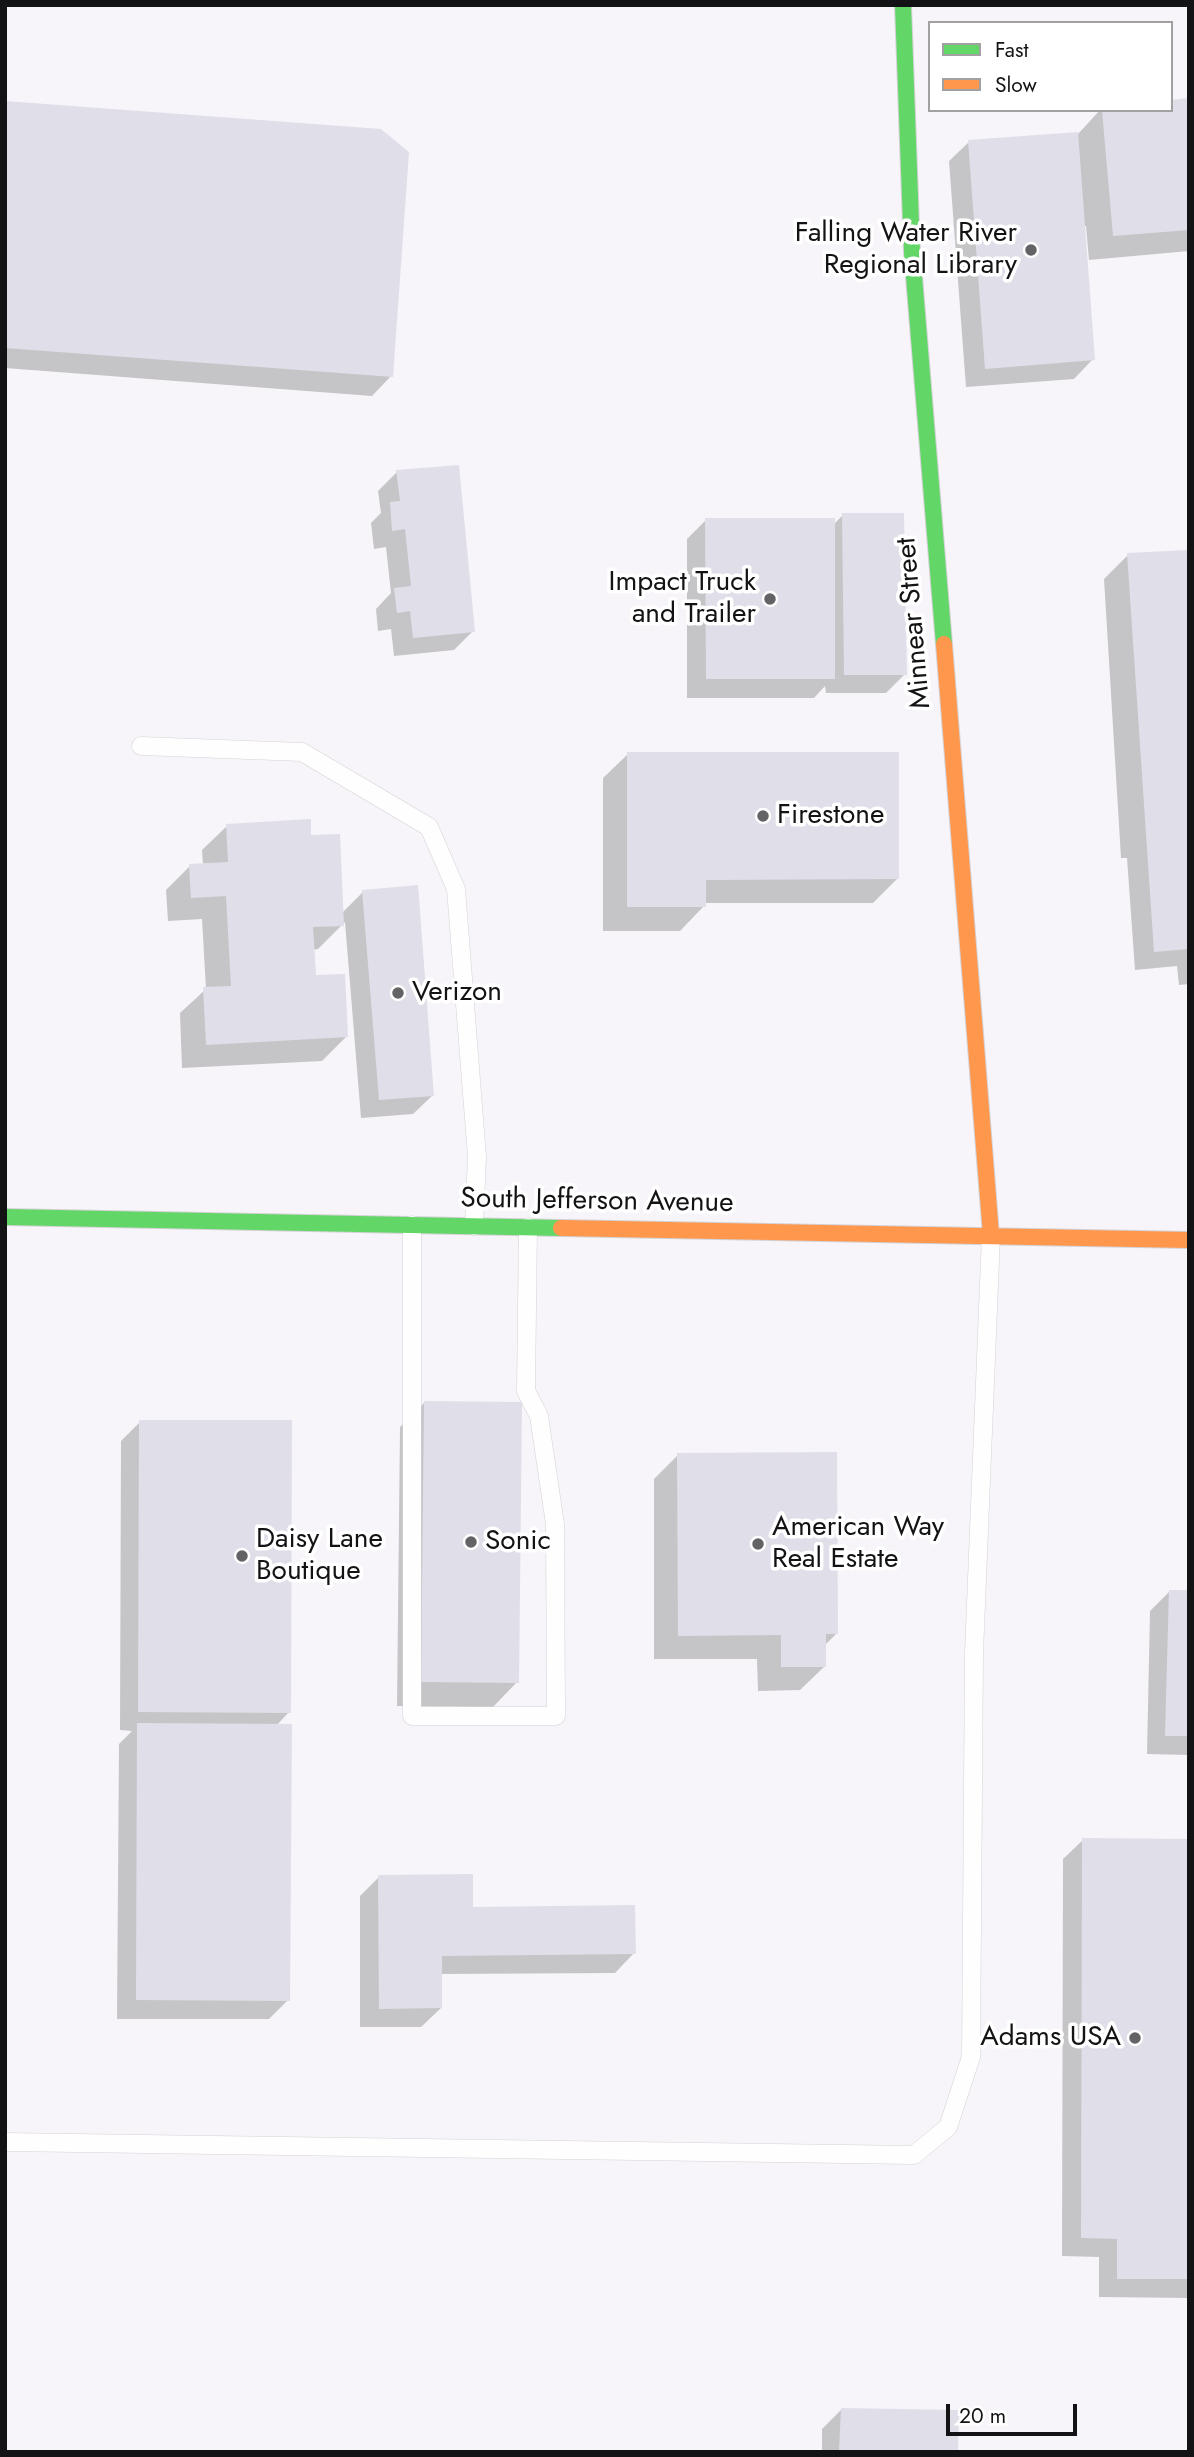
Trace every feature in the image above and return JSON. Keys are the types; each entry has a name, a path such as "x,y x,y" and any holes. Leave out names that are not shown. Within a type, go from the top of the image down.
{"street":[{"name":"Minnear Street","path":"903,5 912,252 990,1235"},
{"name":"South Jefferson Avenue","path":"5,1217 1189,1240"}],"lane":[{"path":"141,746 302,752 429,827 456,889 477,1157 474,1226"},
{"path":"412,1225 412,1716 556,1716 555,1524 539,1416 526,1391 528,1227"},
{"path":"5,2142 914,2155 948,2127 971,2057 974,1653 990,1235"}],"building":[{"path":"1189,98 1189,230 1113,236 1102,112 1173,112 1173,100"},
{"path":"5,101 381,129 409,152 393,377 5,348"},
{"name":"Falling Water River Regional Library","path":"1078,132 1095,360 985,369 968,140"},
{"path":"459,465 475,632 413,638 410,611 397,613 394,588 411,586 405,529 392,531 390,502 400,501 396,470"},
{"path":"842,513 904,513 907,675 844,675"},
{"name":"Impact Truck and Trailer","path":"705,518 835,518 835,679 706,679"},
{"path":"1189,550 1189,949 1154,952 1127,553"},
{"name":"Firestone","path":"627,752 899,752 899,879 706,880 706,907 627,907"},
{"path":"311,819 311,835 340,834 344,926 313,927 316,975 345,974 348,1037 206,1045 203,987 231,986 226,896 191,898 189,864 228,862 226,824"},
{"name":"Verizon","path":"418,885 434,1096 379,1100 362,890"},
{"name":"Sonic","path":"424,1401 522,1402 519,1683 421,1682"},
{"path":"139,1420 292,1420 291,1713 138,1712"},
{"name":"American Way Real Estate","path":"837,1452 838,1634 826,1634 826,1667 781,1667 781,1635 678,1636 677,1453"},
{"path":"1169,1590 1189,1590 1189,1736 1165,1736"},
{"path":"137,1723 292,1724 290,2001 136,2000"},
{"name":"Adams USA","path":"1082,1838 1189,1839 1189,2279 1117,2279 1117,2239 1081,2238"},
{"path":"473,1874 473,1907 635,1905 636,1954 442,1956 442,2008 379,2009 378,1875"},
{"path":"841,2408 959,2410 958,2452 839,2452"}],"traffic: fast":[{"path":"903,5 912,252 944,644"},
{"path":"5,1217 561,1228"}],"traffic: slow":[{"path":"944,644 991,1235"},
{"path":"561,1228 1189,1240"}],"place":[{"name":"Falling Water River Regional Library","path":"1031,250"},
{"name":"Impact Truck and Trailer","path":"770,599"},
{"name":"Firestone","path":"763,816"},
{"name":"Verizon","path":"398,993"},
{"name":"Sonic","path":"471,1542"},
{"name":"American Way Real Estate","path":"758,1544"},
{"name":"Daisy Lane Boutique","path":"242,1556"},
{"name":"Adams USA","path":"1135,2038"}]}
